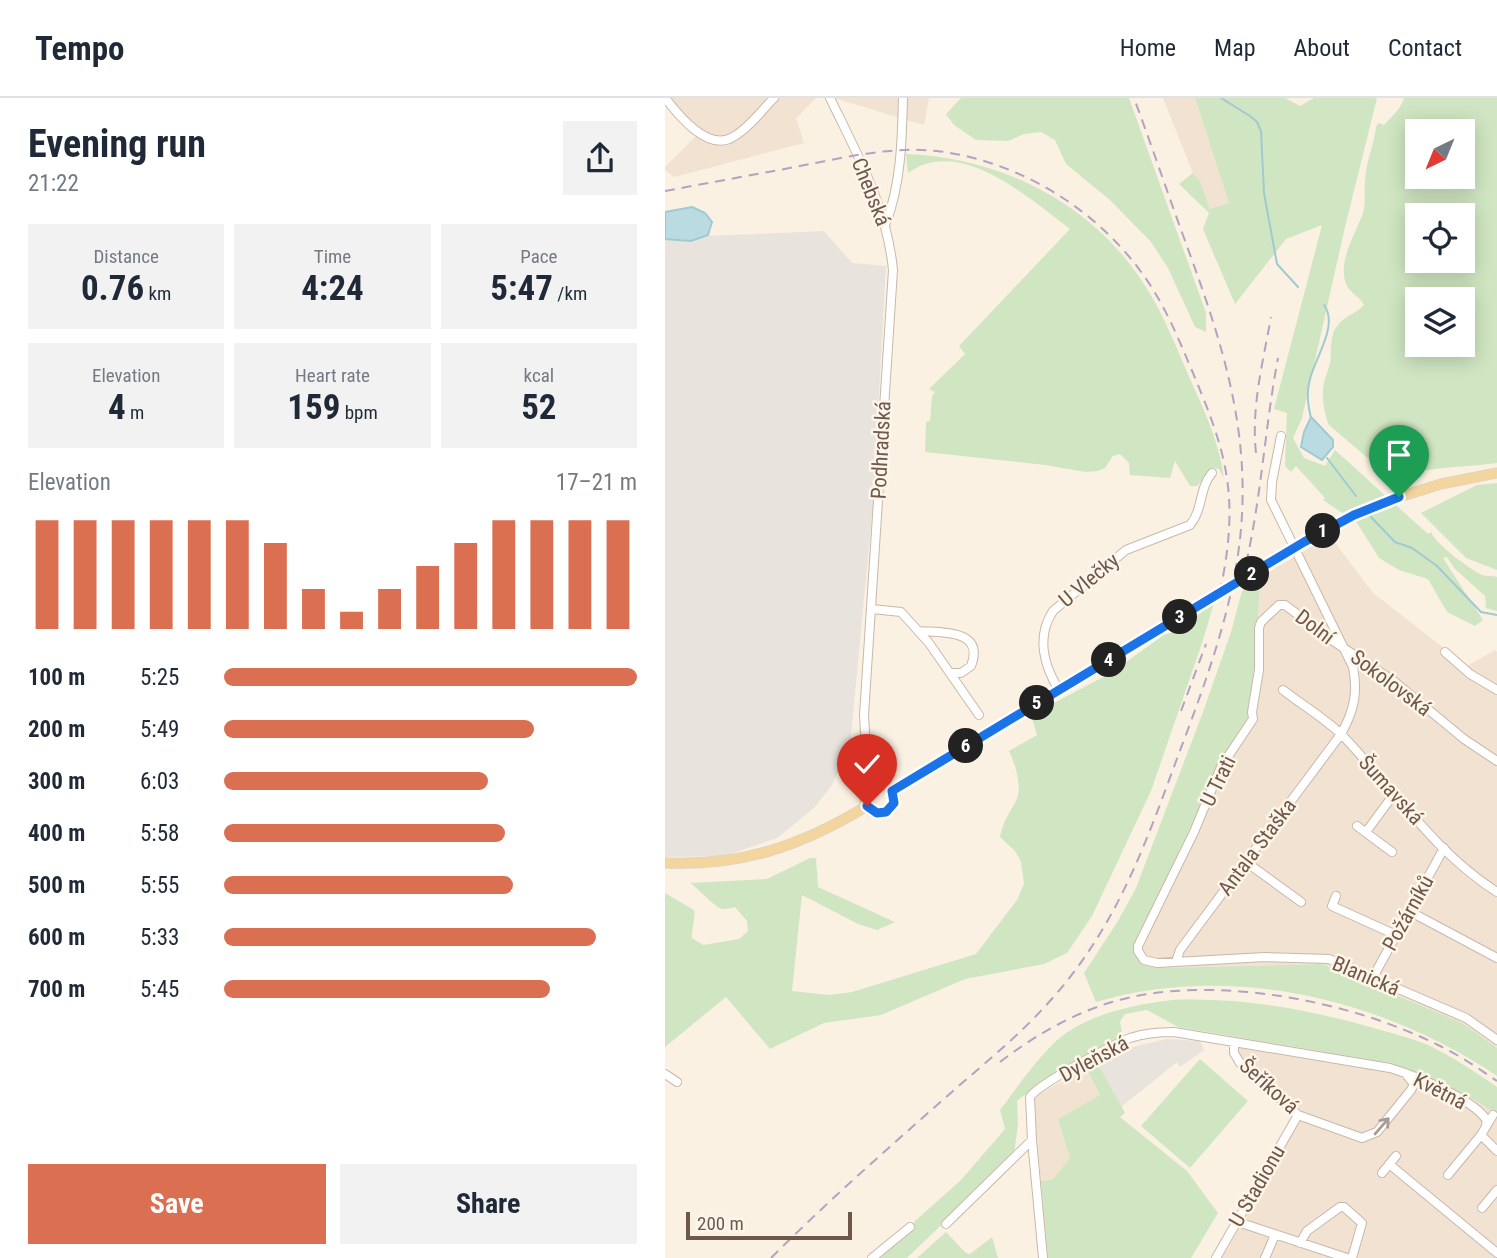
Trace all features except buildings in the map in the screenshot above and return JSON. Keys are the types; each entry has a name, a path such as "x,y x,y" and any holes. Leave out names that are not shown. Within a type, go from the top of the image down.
{"main road":[{"path":"892,791 1332,526 1399,497 1441,484 1497,473"},
{"path":"877,784 885,785 892,791 894,803 886,812 877,813 867,806 867,791 877,784"},
{"path":"665,863 722,862 775,850 814,836 867,806"}],"street":[{"path":"666,99 681,118 706,137 723,141 733,138 773,98"},
{"name":"Chebská","path":"830,98 876,195 885,223 893,268 893,290"},
{"path":"885,223 895,192 901,149 903,98"},
{"name":"Podhradská","path":"877,784 867,756 864,726 883,405 893,290"},
{"name":"Sokolovská","path":"1281,436 1270,491 1274,507 1346,650 1395,682 1464,739 1497,761"},
{"name":"U Vlečky","path":"1059,690 1047,669 1043,652 1047,620 1053,611 1126,550 1190,525 1195,520 1203,486 1212,473"},
{"name":"Dolní","path":"1279,605 1285,604 1346,650 1353,667 1356,692 1352,712 1341,734"},
{"name":"U Trati","path":"1141,956 1138,946 1194,832 1221,767 1253,719 1259,670 1259,628 1261,622 1279,605"},
{"path":"872,609 901,612 951,673 979,715"},
{"path":"919,631 961,635 972,643 974,655 971,666 961,673 951,673"},
{"path":"1445,652 1470,674 1497,690"},
{"name":"Šumavská","path":"1283,690 1341,734 1444,848 1476,879 1496,889"},
{"name":"Antala Staška","path":"1176,962 1180,950 1341,734"},
{"path":"1366,832 1394,794"},
{"path":"1357,826 1392,852"},
{"name":"Požárníků","path":"1372,979 1444,848"},
{"path":"1246,862 1301,902"},
{"path":"1336,896 1332,906 1396,935"},
{"path":"1409,911 1497,958"},
{"name":"Blanická","path":"1141,956 1150,962 1320,957 1466,1018 1497,1040"},
{"name":"Dyleňská","path":"1043,1258 1029,1104 1033,1093 1125,1041 1150,1033 1168,1032 1389,1068 1404,1073"},
{"name":"Šeříková","path":"1234,1042 1234,1054 1240,1063 1298,1115 1357,1137 1367,1138 1377,1132 1418,1082"},
{"name":"Květná","path":"1404,1073 1418,1082 1454,1095 1483,1114 1487,1121 1481,1135 1448,1175"},
{"path":"665,1074 677,1082"},
{"name":"U Stadionu","path":"1216,1258 1298,1115"},
{"path":"1486,1125 1493,1115"},
{"path":"1481,1135 1497,1150"},
{"path":"946,1224 1032,1140"},
{"path":"1382,1173 1396,1156"},
{"path":"1389,1164 1497,1253"},
{"path":"1482,1208 1497,1190"},
{"path":"1238,1222 1275,1236 1349,1258 1362,1223 1344,1207 1340,1207 1307,1231 1300,1243"},
{"path":"872,1258 910,1227"},
{"path":"1265,1258 1275,1236"}],"shaded area":[{"path":"665,98 816,98 796,118 804,143 674,177 665,167 696,136 665,104"},
{"path":"834,98 929,98 924,125"},
{"path":"1163,98 1195,98 1229,203 1210,210"},
{"path":"824,231 852,263 886,266 873,504 850,746 832,785 814,808 777,838 724,856 665,857 665,239 691,241 706,236"},
{"path":"1330,536 1373,593 1467,666 1495,650 1497,652 1497,1048 1462,1023 1322,964 1161,968 1140,962 1136,957 1134,947 1222,761 1246,721 1255,689 1260,577"},
{"path":"1237,1035 1390,1063 1475,1100 1497,1115 1497,1258 1222,1258 1239,1229 1233,1224 1294,1113 1239,1060 1235,1049"},
{"path":"1167,1039 1200,1041 1204,1050 1180,1067 1177,1062 1121,1107 1097,1062 1124,1049"},
{"path":"1086,1068 1100,1095 1058,1119 1070,1158 1053,1179 1041,1181 1034,1102 1037,1095"}],"green space":[{"path":"961,98 1129,98 1206,313 1206,332 1195,327 1168,268 1151,242 1110,200 1066,164 1055,140 1041,132 1024,134 1008,141 976,140 954,125 946,114"},
{"path":"1195,98 1285,98 1300,106 1314,98 1377,98 1302,418 1293,438 1304,458 1325,466 1335,450 1428,534 1431,532 1453,555 1480,574 1497,577 1497,611 1486,608 1485,596 1454,568 1447,557 1443,558 1483,620 1475,626 1447,612 1428,579 1399,570 1379,558 1357,523 1323,500 1325,498 1296,466 1291,472 1285,466 1287,413 1274,409 1322,225 1286,239 1235,304 1203,229 1209,213 1179,184 1193,173 1200,181 1210,209 1229,203"},
{"path":"1404,98 1497,98 1497,463 1431,470 1392,479 1328,424 1323,394 1335,329 1364,305 1346,285 1344,263 1364,209 1366,173 1376,127 1378,123 1384,125"},
{"path":"906,154 975,164 1039,189 1096,228 1121,253 1142,281 1167,325 1209,423 1224,478 1219,469 1213,468 1197,486 1190,486 1175,461 1170,478 1130,475 1129,463 1120,454 1113,456 1105,468 1086,472 925,452 926,422 930,421 932,396 935,392 929,389 965,354 959,346 1070,229 1015,188 994,176 972,166 950,162 928,163 908,173"},
{"path":"1497,483 1497,570 1466,558 1421,513 1477,485"},
{"path":"1260,577 1255,689 1246,721 1222,761 1134,946 1138,957 1143,962 1161,968 1322,964 1462,1023 1497,1048 1497,1076 1453,1049 1405,1026 1355,1008 1304,995 1252,988 1199,986 1147,991 1096,1002 1084,973 1136,888 1203,712 1231,632 1242,591"},
{"path":"1214,603 1151,791 1092,916 1067,953 1044,964 965,979 881,1015 824,1023 770,1049 726,997 665,1047 665,893 694,910 692,938 703,945 739,939 748,931 747,921 735,907 720,908 690,883 767,879 810,858 816,858 818,887 895,922 877,930 858,924 802,895 792,991 829,995 852,992 976,954 1017,900 1024,884 1021,862 1015,851 1000,837 1019,789 1016,769 1009,751 1037,735 1031,715 1111,673"},
{"path":"1172,1000 1227,1001 1281,1007 1334,1018 1420,1042 1497,1087 1497,1115 1475,1100 1390,1063 1178,1027 1147,1010 1125,1014 1120,1022 1123,1037 1039,1084 1017,1101 1018,1124 1014,1155 907,1258 877,1258 911,1231 915,1221 961,1180 1005,1129 1000,1110 1037,1061 1063,1035 1107,1013"},
{"path":"1200,1059 1248,1101 1190,1168 1141,1126"},
{"path":"1097,1062 1125,1113 1120,1117 1187,1171 1218,1213 1191,1258 1048,1258 1041,1181 1053,1179 1070,1158 1058,1119 1100,1095 1086,1068"},
{"path":"946,1232 970,1254 992,1237 998,1258 917,1258"}],"water":[{"path":"692,207 705,213 712,222 708,235 691,241 665,239 665,212"},
{"path":"1311,417 1333,440 1333,447 1322,460 1301,447"}],"waterway":[{"path":"1221,98 1250,116 1261,131 1264,193 1277,264 1298,287"},
{"path":"1311,418 1309,384 1325,342 1329,322 1324,305"},
{"path":"1327,458 1356,496"},
{"path":"1369,515 1395,542 1412,548 1437,566 1481,612 1497,615"}],"railway":[{"path":"771,1258 857,1176 1012,1040 1071,976 1107,922 1136,864 1213,657 1230,599 1240,539 1243,499 1237,422 1210,312 1134,98"},
{"path":"665,191 866,154 919,150 968,156 997,165 1054,192 1103,230 1125,252 1151,287 1175,331 1213,423 1226,473 1229,525 1221,587"},
{"path":"1256,453 1256,402 1271,317"},
{"path":"1242,580 1254,525 1278,358"},
{"path":"1181,711 1206,644"},
{"path":"1000,1062 1054,1027 1112,1002 1150,994 1191,990 1234,991 1278,996 1363,1015 1438,1045 1497,1081"}],"route":[{"path":"867,806 877,813 886,812 894,803 892,791 1304,542 1354,515 1399,497"}]}
